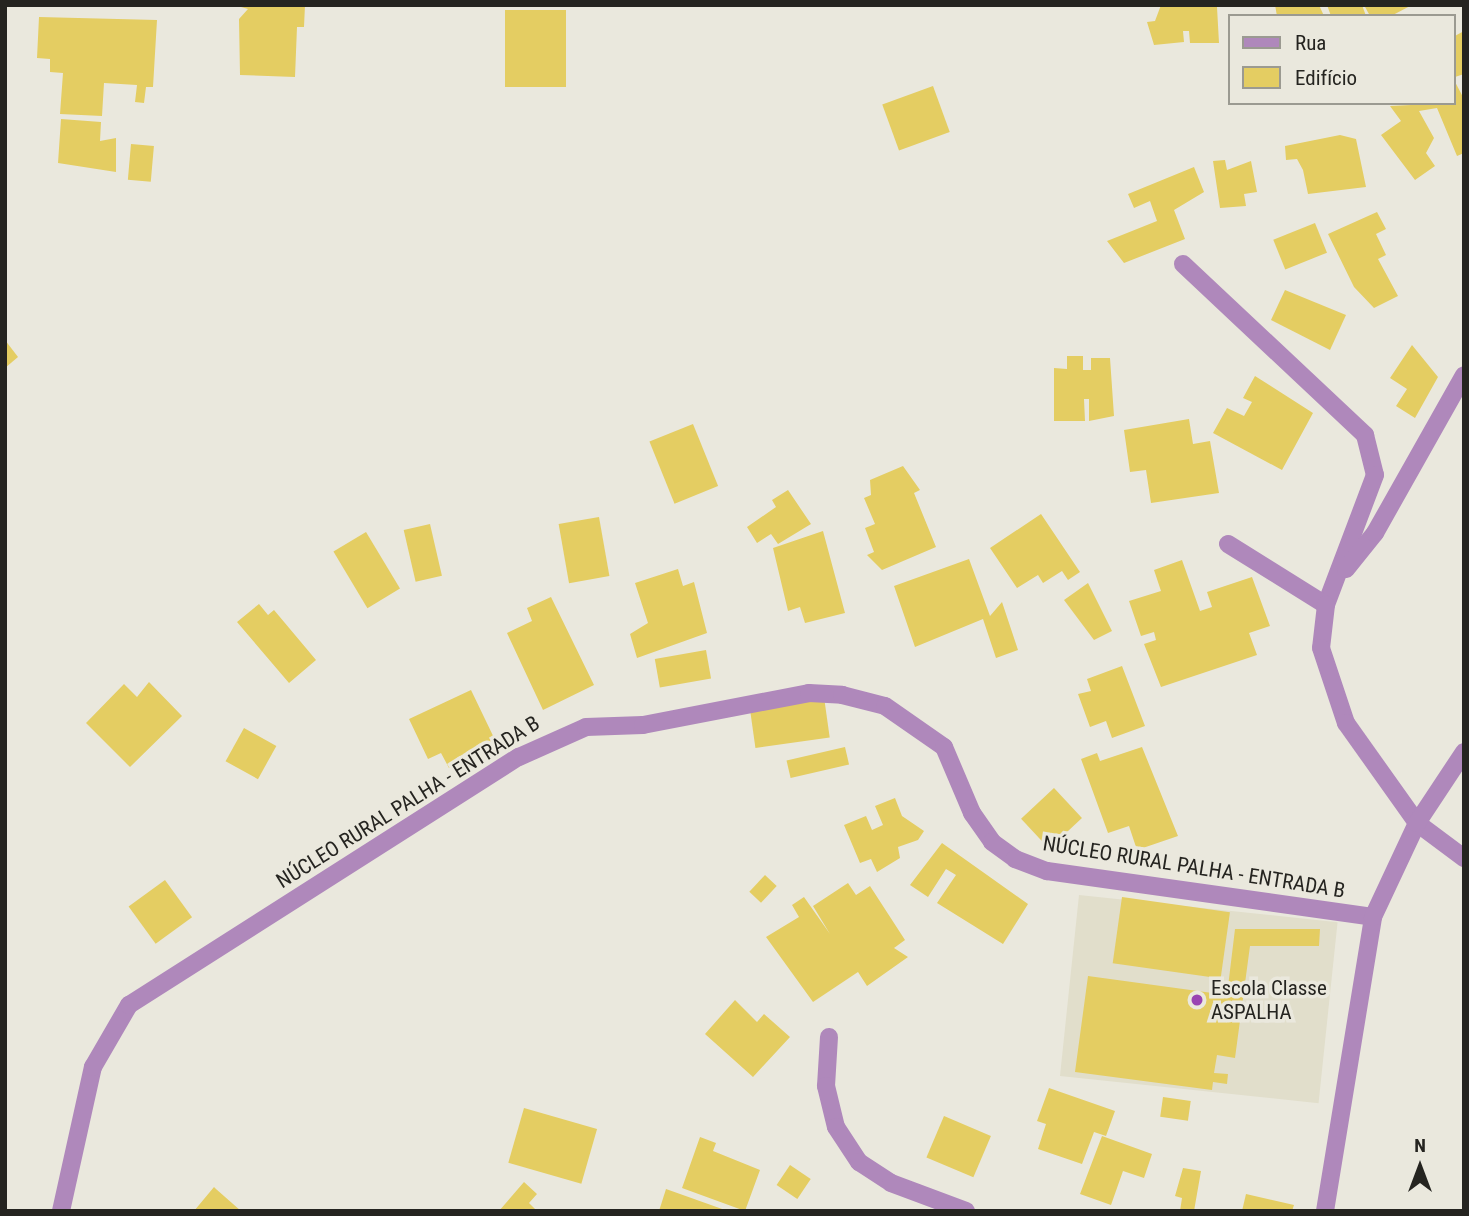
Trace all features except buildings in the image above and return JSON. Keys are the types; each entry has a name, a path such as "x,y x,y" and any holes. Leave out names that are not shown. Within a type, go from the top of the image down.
{"street":[{"path":"1183,264 1365,435 1375,475 1326,605 1321,648 1332,690 1377,772 1417,822 1464,858"},
{"path":"1336,579 1375,533 1464,375"},
{"path":"1228,544 1326,605"},
{"name":"NÚCLEO RURAL PALHA - ENTRADA B","path":"61,1211 93,1067 129,1005 519,757 586,727 643,725 809,693 842,695 885,706 944,747 972,813 992,842 1015,859 1047,871 1373,917"},
{"path":"1325,1211 1373,917 1417,822 1464,751"},
{"path":"829,1038 825,1086 836,1127 859,1162 891,1183 966,1211"}],"shaded area":[{"name":"Escola Classe ASPALHA","path":"1079,895 1338,922 1319,1103 1060,1076"}],"place":[{"name":"Escola Classe ASPALHA","path":"1197,1000"}]}
